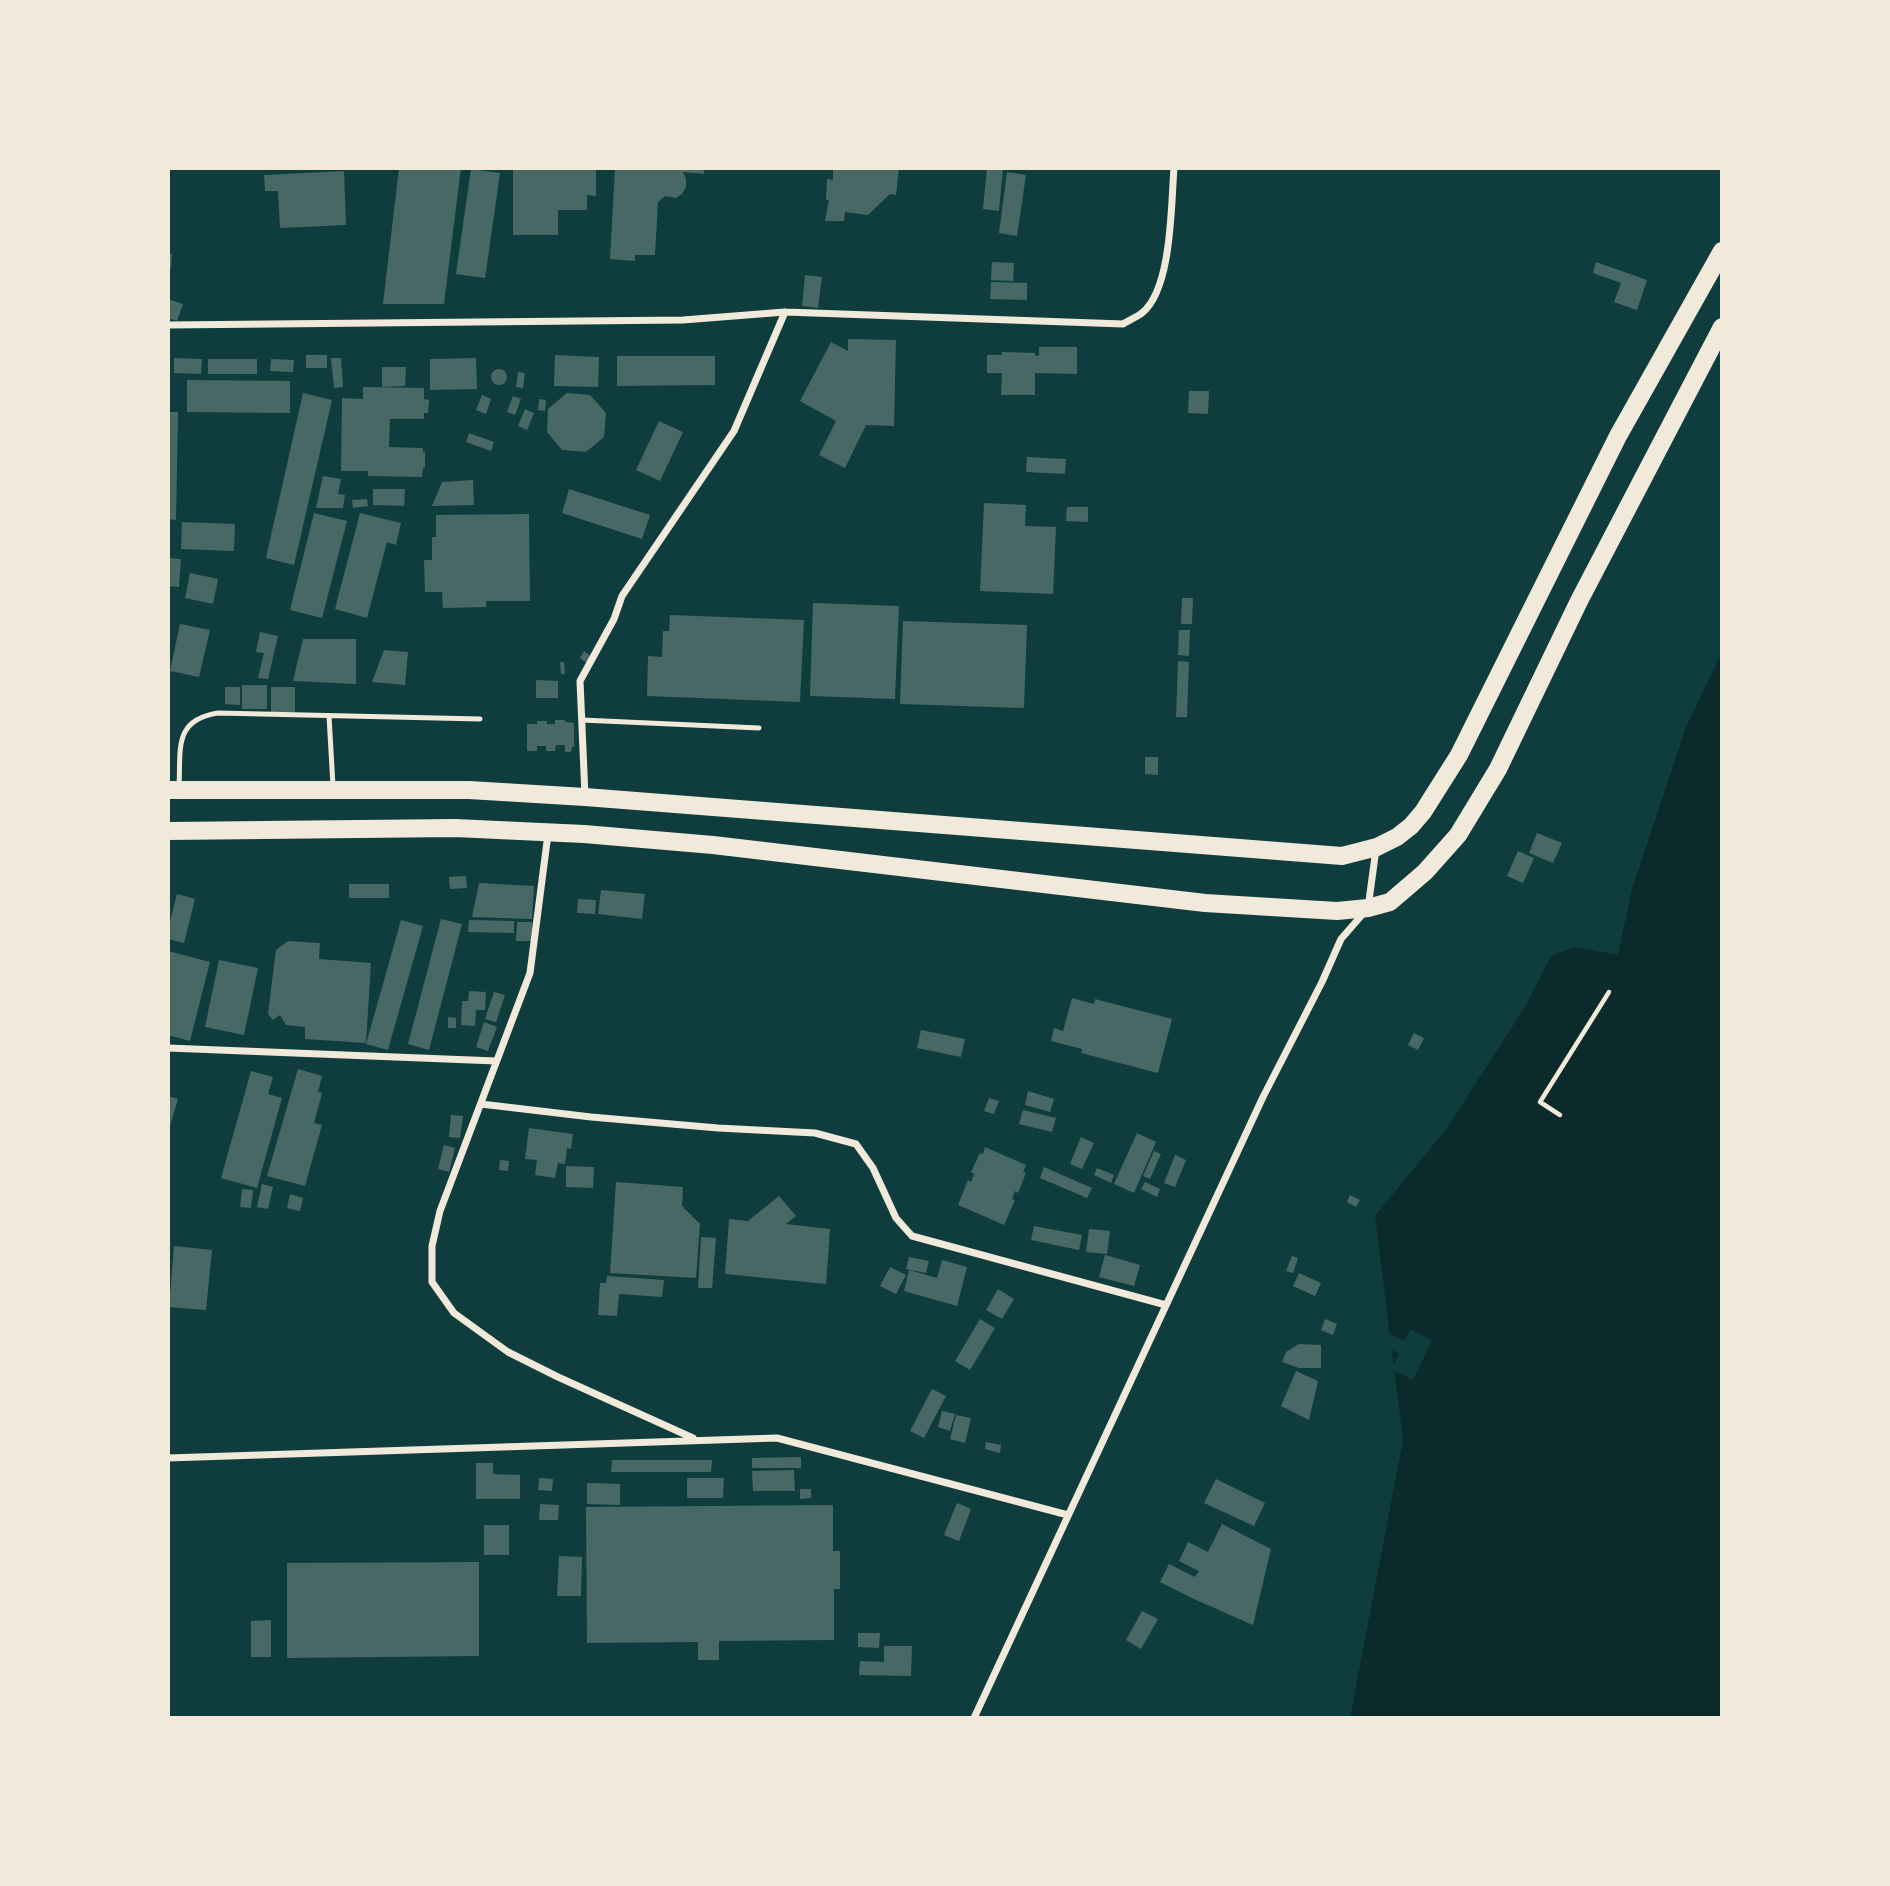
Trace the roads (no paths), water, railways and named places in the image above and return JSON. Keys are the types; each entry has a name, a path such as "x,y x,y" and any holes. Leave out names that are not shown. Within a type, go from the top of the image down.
{"main road":[{"path":"174,790 469,790 1342,856 1377,847 1397,837 1423,812 1459,755 1618,436 1722,251"},
{"path":"168,831 455,828 584,834 713,845 1205,902 1337,911 1368,908 1390,902 1425,873 1458,835 1498,769 1579,601 1722,327"}],"street":[{"path":"168,325 683,320 785,312 1124,324 1143,313 1157,294 1167,256 1174,168"},
{"path":"585,797 580,681 608,630 622,596 734,432 785,312"},
{"path":"548,833 530,973 440,1211 432,1246 432,1282 454,1312 508,1352 697,1440"},
{"path":"974,1718 1263,1097 1322,982 1340,939 1368,908 1377,847"},
{"path":"168,1048 496,1061"},
{"path":"481,1104 706,1127 815,1133 856,1144 873,1168 896,1217 912,1237 1166,1305"},
{"path":"168,1458 777,1438 1068,1515"}],"lane":[{"path":"174,790 182,737 190,723 203,715 218,713 480,719"},
{"path":"329,716 333,790"},
{"path":"582,720 759,728"}],"water":[{"path":"1722,652 1722,1718 1350,1718 1403,1440 1375,1216 1447,1128 1525,1007 1551,956 1575,947 1618,955 1632,889 1686,727"}]}
